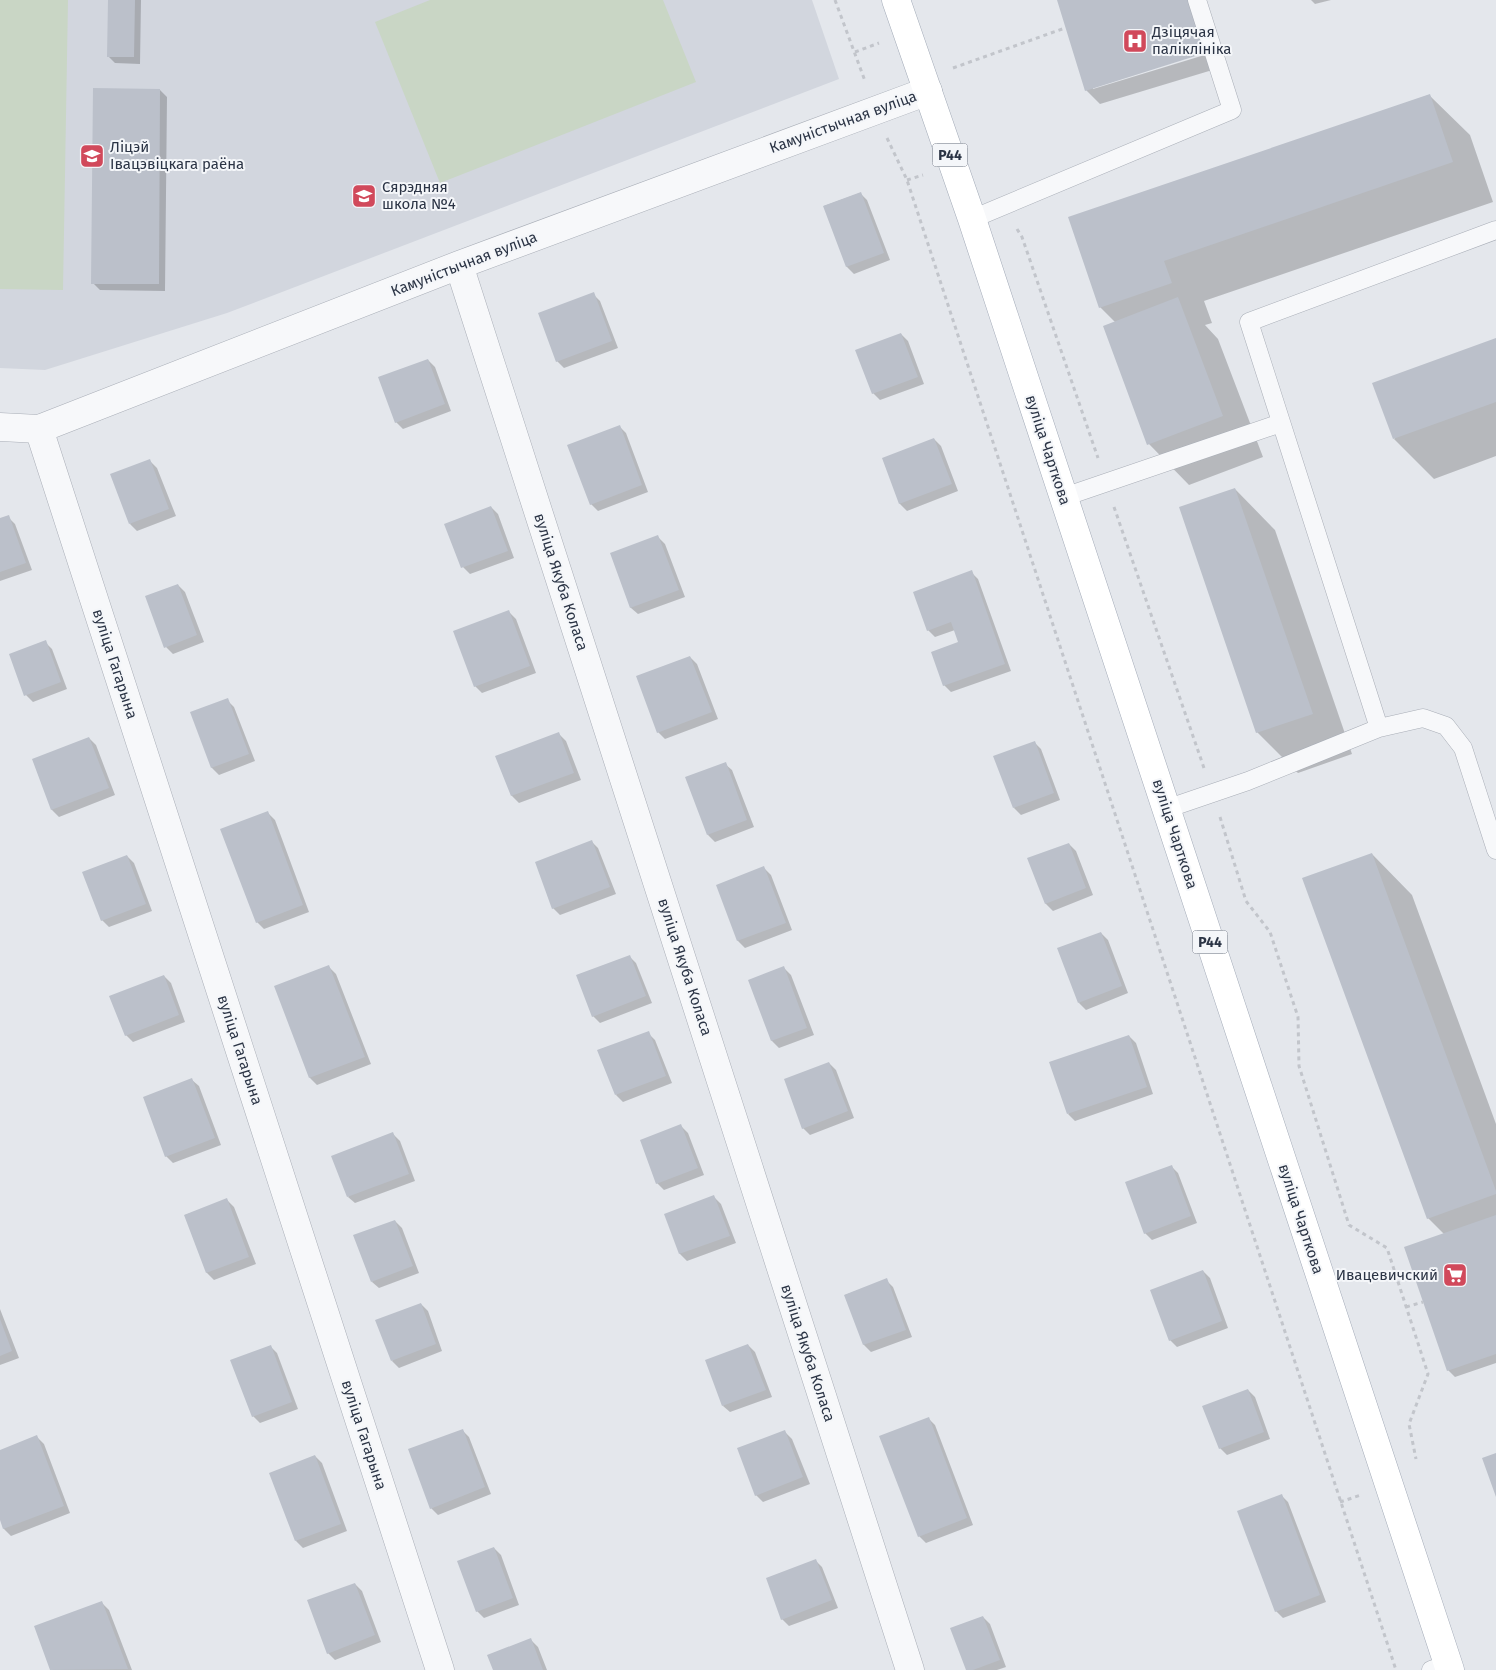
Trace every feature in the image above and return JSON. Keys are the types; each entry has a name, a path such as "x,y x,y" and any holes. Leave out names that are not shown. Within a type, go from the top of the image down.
{"main road":[{"name":"вуліца Чарткова","path":"896,0 972,219 1064,497 1443,1668"}],"street":[{"name":"Камуністычная вуліца","path":"0,427 39,429 459,265 928,91"},
{"name":"вуліца Якуба Коласа","path":"459,265 910,1670"},
{"name":"вуліца Гагарына","path":"39,429 440,1670"}],"lane":[{"path":"972,219 1232,110 1197,0"},
{"path":"1379,728 1249,322 1496,230"},
{"path":"1064,497 1281,423"},
{"path":"1166,809 1248,781 1379,728 1423,718 1446,726 1463,748 1496,850"}],"path":[{"path":"836,0 875,110 907,180 1396,1670"},
{"path":"952,69 1065,28"},
{"path":"949,59 955,77"},
{"path":"1003,206 1022,237 1212,793 1246,901 1270,932 1298,1016 1299,1066 1349,1225 1387,1248 1428,1374 1409,1424 1417,1465"},
{"path":"1406,1307 1423,1302"}],"shaded area":[{"name":"Сярэдняя школа №4","path":"0,0 812,0 839,79 227,313 45,370 0,368"}],"green space":[{"path":"0,0 68,0 63,290 0,289"},
{"path":"430,0 663,0 696,82 440,183 375,22"}],"building":[{"path":"108,0 135,0 134,57 107,57"},
{"name":"Дзіцячая паліклініка","path":"1057,0 1188,0 1205,53 1085,91"},
{"path":"93,88 160,89 159,284 91,284"},
{"path":"1430,94 1453,162 1164,261 1172,283 1099,308 1068,217"},
{"path":"861,192 884,253 846,267 823,206"},
{"path":"594,292 612,341 556,362 538,313"},
{"path":"1178,297 1223,416 1147,445 1103,326"},
{"path":"901,333 918,377 872,394 855,350"},
{"path":"1496,338 1496,402 1393,439 1372,383"},
{"path":"428,359 445,404 395,423 378,377"},
{"path":"620,425 642,485 590,505 567,445"},
{"path":"934,438 952,484 899,504 882,458"},
{"path":"150,459 169,509 129,524 110,474"},
{"path":"1235,488 1313,714 1256,733 1179,507"},
{"path":"491,506 508,551 461,568 444,524"},
{"path":"9,515 26,563 0,572 0,518"},
{"path":"658,535 679,590 630,608 610,553"},
{"path":"972,570 1005,664 943,686 931,652 958,642 951,622 927,631 913,592"},
{"path":"178,584 197,635 164,648 145,596"},
{"path":"509,610 530,666 474,687 453,631"},
{"path":"46,640 61,682 24,696 9,654"},
{"path":"690,656 712,712 657,733 636,676"},
{"path":"228,698 249,754 211,768 190,712"},
{"path":"559,732 574,773 511,796 495,756"},
{"path":"89,737 109,788 51,810 32,759"},
{"path":"1035,741 1054,793 1013,808 993,756"},
{"path":"726,762 747,820 707,835 685,777"},
{"path":"268,811 303,905 256,923 220,829"},
{"path":"592,840 610,887 552,909 535,862"},
{"path":"1069,843 1086,888 1045,904 1027,858"},
{"path":"1372,853 1496,1191 1496,1194 1427,1219 1302,878"},
{"path":"127,855 146,904 101,921 82,872"},
{"path":"764,866 786,923 737,941 716,885"},
{"path":"1101,932 1122,986 1078,1003 1057,948"},
{"path":"630,955 646,996 592,1017 576,975"},
{"path":"329,965 365,1057 309,1078 274,986"},
{"path":"784,966 807,1028 771,1041 748,980"},
{"path":"164,975 179,1015 125,1036 109,996"},
{"path":"649,1031 666,1076 615,1095 597,1050"},
{"path":"1129,1035 1147,1087 1067,1114 1049,1062"},
{"path":"829,1062 848,1111 802,1129 784,1079"},
{"path":"192,1078 215,1138 165,1157 143,1097"},
{"path":"681,1124 698,1168 656,1184 640,1140"},
{"path":"393,1132 409,1174 347,1197 331,1156"},
{"path":"1172,1165 1191,1216 1144,1234 1125,1182"},
{"path":"714,1195 730,1236 679,1254 664,1214"},
{"path":"227,1198 249,1257 206,1273 184,1215"},
{"name":"Ивацевичский","path":"1496,1215 1496,1354 1447,1371 1404,1247"},
{"path":"395,1220 413,1266 371,1282 353,1235"},
{"path":"1203,1270 1222,1321 1169,1341 1150,1290"},
{"path":"887,1278 906,1330 863,1345 844,1295"},
{"path":"421,1303 436,1344 391,1361 375,1320"},
{"path":"0,1319 12,1351 0,1356"},
{"path":"748,1344 766,1390 722,1406 705,1360"},
{"path":"271,1345 292,1402 252,1417 230,1360"},
{"path":"1248,1389 1264,1432 1219,1449 1202,1406"},
{"path":"929,1417 967,1518 918,1537 879,1436"},
{"path":"463,1429 485,1487 430,1509 408,1449"},
{"path":"785,1430 803,1477 755,1496 737,1448"},
{"path":"37,1435 64,1506 3,1529 0,1520 0,1450"},
{"path":"1496,1453 1496,1497 1482,1458"},
{"path":"315,1455 341,1524 295,1541 269,1473"},
{"path":"1282,1494 1320,1595 1275,1612 1237,1511"},
{"path":"494,1547 513,1598 476,1612 457,1561"},
{"path":"816,1559 832,1600 781,1620 766,1578"},
{"path":"355,1583 375,1635 327,1654 307,1600"},
{"path":"102,1601 128,1669 50,1670 34,1626"},
{"path":"983,1616 1000,1660 973,1670 966,1670 950,1628"},
{"path":"531,1638 543,1670 493,1670 487,1655"}],"place":[{"name":"Дзіцячая паліклініка","path":"1135,41"},
{"name":"Ліцэй Івацэвіцкага раёна","path":"92,156"},
{"name":"Сярэдняя школа №4","path":"364,196"},
{"name":"Ивацевичский","path":"1455,1275"}]}
